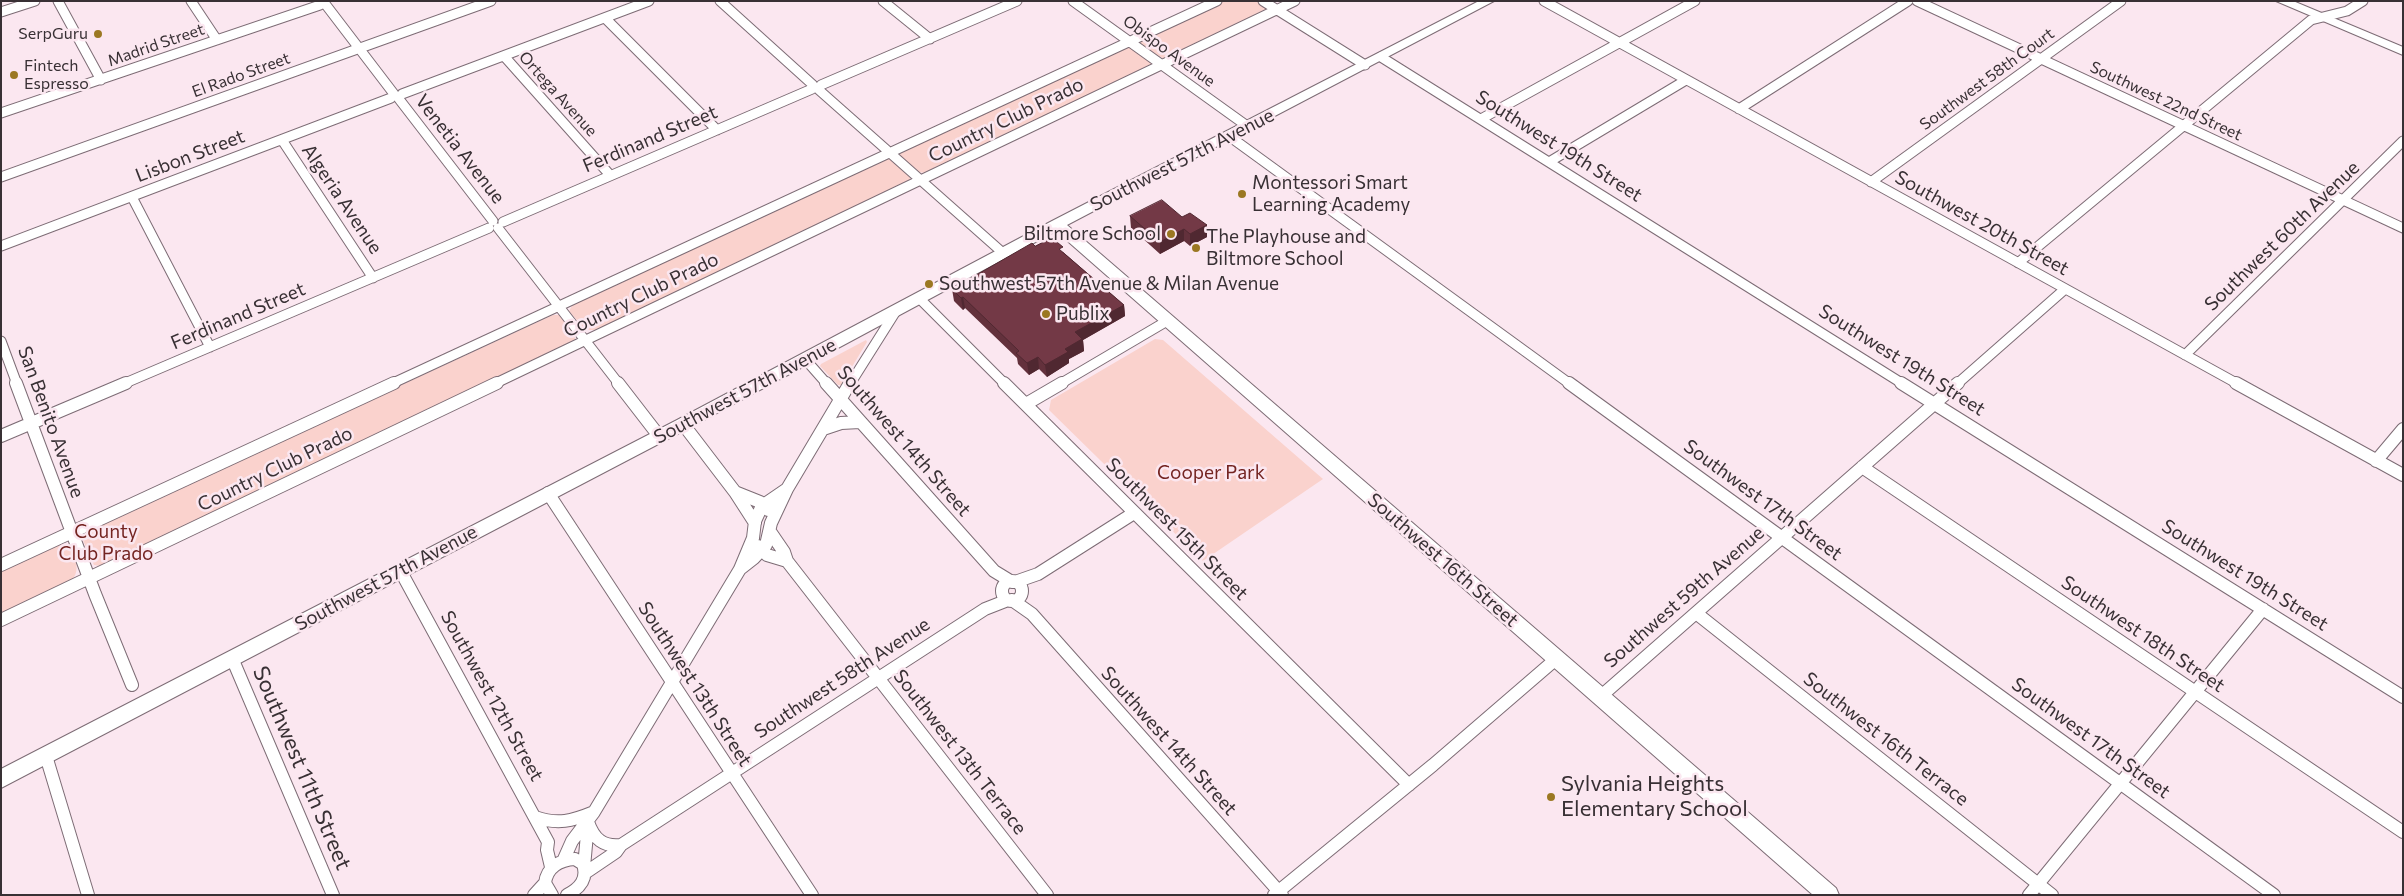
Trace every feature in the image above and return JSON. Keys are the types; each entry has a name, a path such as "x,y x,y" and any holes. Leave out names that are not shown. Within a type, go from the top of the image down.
{"main road":[{"name":"Southwest 57th Avenue","path":"1,779 683,424 920,299 1057,224 1488,1"},
{"path":"2282,1 2403,42"},
{"path":"2301,1 2328,16 2403,51"},
{"name":"Southwest 16th Street","path":"1057,224 1829,895"}],"street":[{"path":"1,12 35,1"},
{"path":"58,1 101,80"},
{"path":"191,1 218,40"},
{"name":"El Rado Street","path":"1,177 491,1"},
{"name":"Lisbon Street","path":"1,246 650,1"},
{"path":"720,1 1003,253"},
{"path":"884,1 930,39"},
{"name":"Ferdinand Street","path":"1,436 1018,1"},
{"name":"Obispo Avenue","path":"1073,1 1247,126"},
{"name":"Country Club Prado","path":"1,565 1217,1"},
{"path":"1263,1 1365,65"},
{"name":"Country Club Prado","path":"1,620 1295,1"},
{"name":"Southwest 20th Street","path":"1544,1 2403,475"},
{"path":"1481,119 1695,1"},
{"path":"1739,109 1908,1"},
{"name":"Southwest 22nd Street","path":"1917,1 2403,228"},
{"name":"Southwest 58th Court","path":"1871,182 2121,1"},
{"path":"2018,263 2311,20 2352,8 2363,1"},
{"name":"Madrid Street","path":"1,114 326,2"},
{"name":"Venetia Avenue","path":"326,2 659,436"},
{"path":"605,18 717,130"},
{"name":"Ortega Avenue","path":"504,56 610,175"},
{"name":"Southwest 19th Street","path":"1381,57 2403,697"},
{"path":"1549,162 1686,80"},
{"name":"Southwest 17th Street","path":"1229,136 2274,895"},
{"name":"Algeria Avenue","path":"282,140 373,278"},
{"name":"Southwest 60th Avenue","path":"2185,355 2403,142"},
{"path":"132,197 210,347"},
{"name":"Southwest 59th Avenue","path":"1600,697 2065,289"},
{"name":"Southwest 15th Street","path":"920,299 1409,785"},
{"path":"740,569 758,556 785,498 787,489 840,399 896,311"},
{"path":"1026,404 1167,321"},
{"name":"San Benito Avenue","path":"1,341 72,532 132,684"},
{"name":"Southwest 14th Street","path":"805,359 1278,893"},
{"path":"823,429 841,423 860,422"},
{"path":"683,424 735,492 754,528 756,543 761,551 767,555 787,561"},
{"path":"2376,461 2403,429"},
{"name":"Southwest 18th Street","path":"1862,468 2403,832"},
{"path":"564,859 568,846 578,830 591,817 740,569 742,559 764,505 787,489"},
{"path":"735,492 764,505"},
{"name":"Southwest 13th Street","path":"548,493 812,895"},
{"name":"Southwest 13th Terrace","path":"764,505 768,511 771,528 787,561 1047,895"},
{"name":"Southwest 58th Avenue","path":"567,895 616,852 621,845 1134,513"},
{"name":"Southwest 12th Street","path":"400,570 548,842 547,850 552,867"},
{"path":"2029,895 2196,693 2263,608"},
{"name":"Southwest 16th Terrace","path":"1696,613 2052,895"},
{"name":"Southwest 11th Street","path":"232,658 333,895"},
{"path":"1278,893 1409,785 1556,659"},
{"path":"46,756 88,895"},
{"path":"535,817 552,824 561,824 591,817"},
{"path":"591,817 598,841 608,846 621,845"},
{"path":"584,880 591,817"},
{"name":"Southwest 12th Street","path":"548,842 557,846 564,859"},
{"path":"534,895 545,891 546,875 552,867 564,859 578,860 584,880"}],"green space":[{"path":"1223,1 1258,1 1266,6 1267,10 1164,59 1140,45 1142,39"},
{"path":"1128,47 1133,48 1152,62 1152,66 925,173 919,172 900,156 900,153"},
{"path":"888,159 893,160 910,175 910,181 600,330 585,330 569,311 573,304"},
{"name":"County Club Prado","path":"553,315 559,315 575,336 575,340 568,345 101,566 94,565 82,538 91,528"},
{"name":"Cooper Park","path":"1155,339 1163,340 1323,479 1203,561 1049,410 1051,400"},
{"path":"866,340 867,342 841,385 838,385 820,366 821,364"},
{"name":"County Club Prado","path":"63,544 70,546 76,562 77,566 73,579 1,616 1,570 54,545"}],"building":[{"path":"1162,200 1182,217 1190,213 1207,225 1190,234 1184,229 1160,242 1130,216"},
{"name":"Publix","path":"1052,238 1063,247 1059,249 1124,305 1075,332 1082,339 1065,349 1068,352 1045,365 1038,357 1027,363 1016,353 1019,351 963,297 961,298 952,289 1032,243 1035,246"}],"place":[{"name":"SerpGuru","path":"98,34"},
{"name":"Fintech Espresso","path":"14,75"},
{"name":"Montessori Smart Learning Academy","path":"1242,194"},
{"name":"Biltmore School","path":"1171,234"},
{"name":"The Playhouse and Biltmore School","path":"1196,248"},
{"name":"Southwest 57th Avenue & Milan Avenue","path":"929,284"},
{"name":"Publix","path":"1046,314"},
{"name":"Sylvania Heights Elementary School","path":"1551,797"}]}
